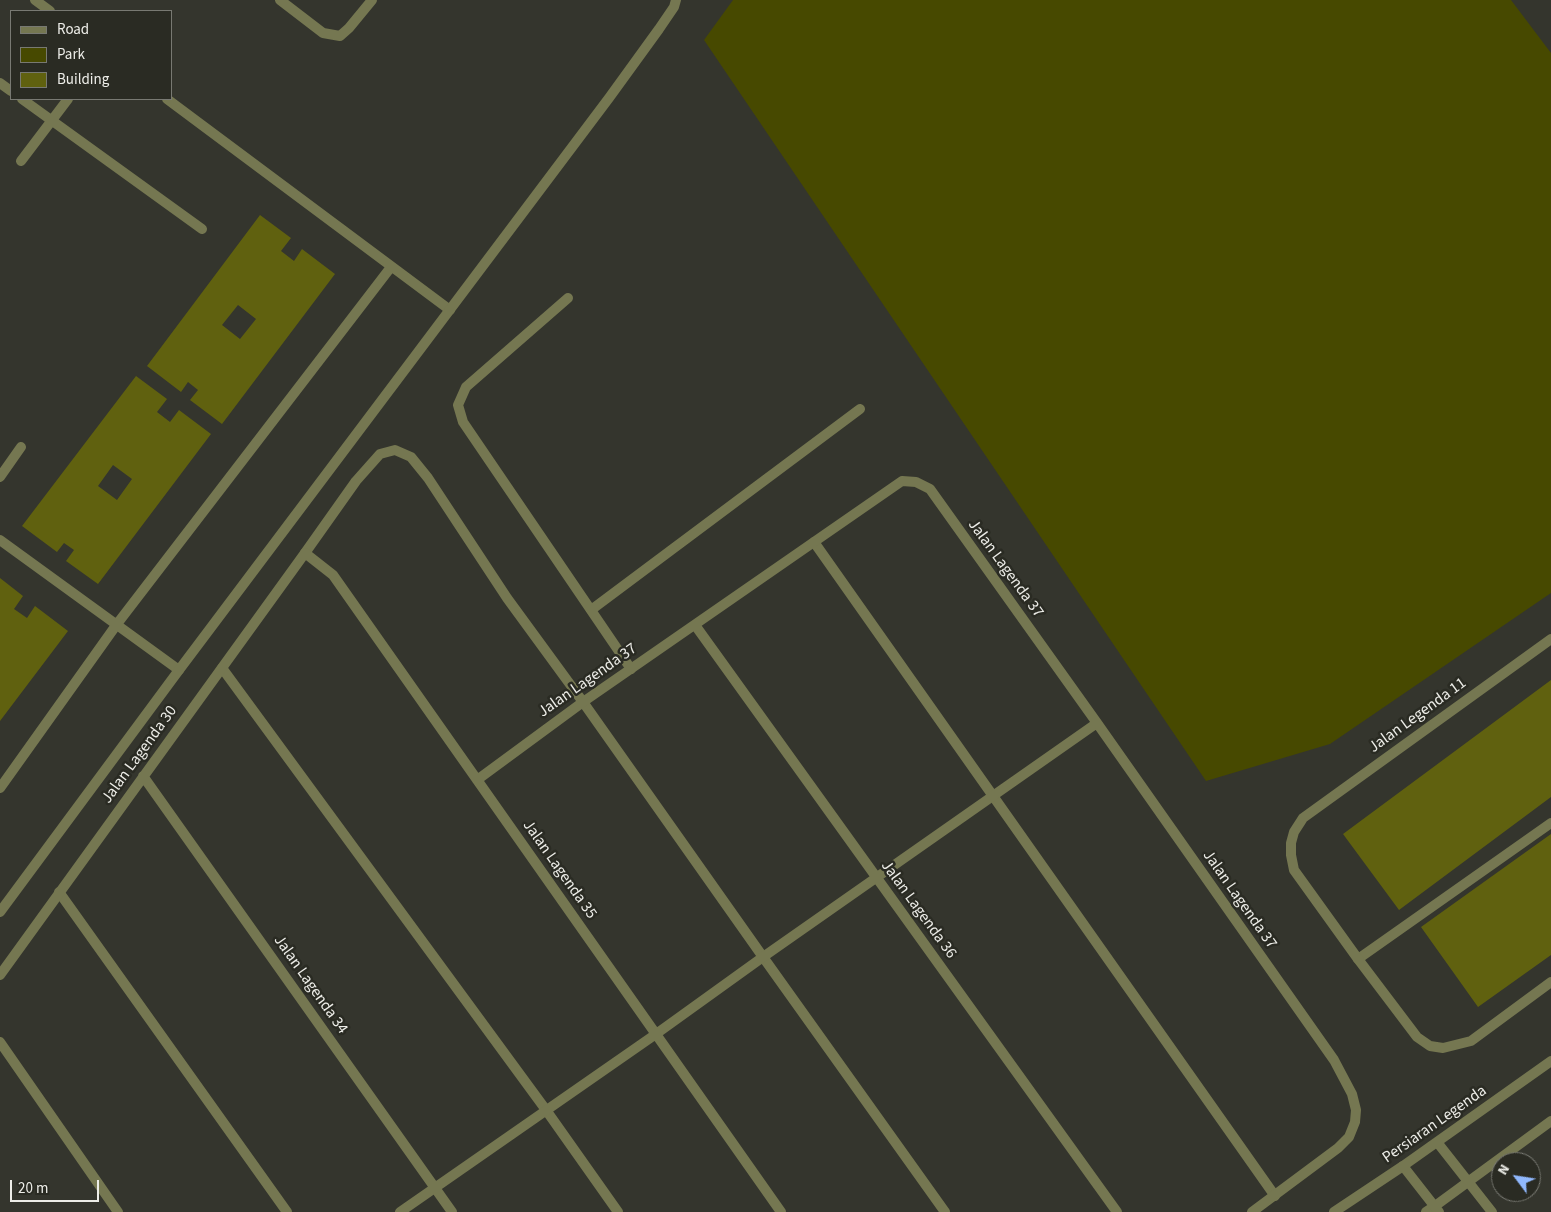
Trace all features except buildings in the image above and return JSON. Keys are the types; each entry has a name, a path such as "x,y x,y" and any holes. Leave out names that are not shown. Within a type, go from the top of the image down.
{"street":[{"path":"35,0 49,10"},
{"path":"280,0 323,33 340,36 350,28 372,0"},
{"path":"0,912 179,670 609,98 674,7 676,0"},
{"path":"23,100 202,229"},
{"path":"21,161 67,100"},
{"path":"168,100 450,310"},
{"path":"0,788 117,624 391,266"},
{"path":"568,298 466,387 458,405 463,422 631,669"},
{"path":"591,610 860,409"},
{"path":"0,477 21,447"},
{"name":"Jalan Lagenda 30","path":"0,976 356,481 380,454 395,450 411,457 428,478 507,598 945,1212"},
{"name":"Jalan Lagenda 37","path":"477,780 583,702 902,481 916,482 930,490 1097,722 1334,1060 1352,1094 1356,1110 1355,1122 1349,1137 1338,1148 1275,1196"},
{"path":"0,540 179,670"},
{"path":"814,542 1275,1196 1252,1212"},
{"name":"Jalan Lagenda 35","path":"305,553 333,574 781,1212"},
{"name":"Jalan Lagenda 36","path":"695,626 1117,1212"},
{"name":"Jalan Legenda 11","path":"1358,959 1294,870 1291,843 1294,832 1303,818 1551,639"},
{"path":"222,668 546,1110 618,1212"},
{"path":"400,1212 656,1034 1097,722"},
{"name":"Jalan Lagenda 34","path":"143,776 452,1212"},
{"path":"1551,823 1358,959 1417,1037 1430,1046 1443,1048 1471,1041 1551,982"},
{"path":"59,892 287,1212"},
{"path":"0,1042 118,1212"},
{"name":"Persiaran Legenda","path":"1334,1212 1403,1166 1551,1061"},
{"path":"1403,1166 1433,1210 1551,1121"},
{"path":"1437,1142 1492,1212"}],"green space":[{"path":"733,0 1511,0 1551,53 1551,593 1330,744 1206,781 704,40"}]}
